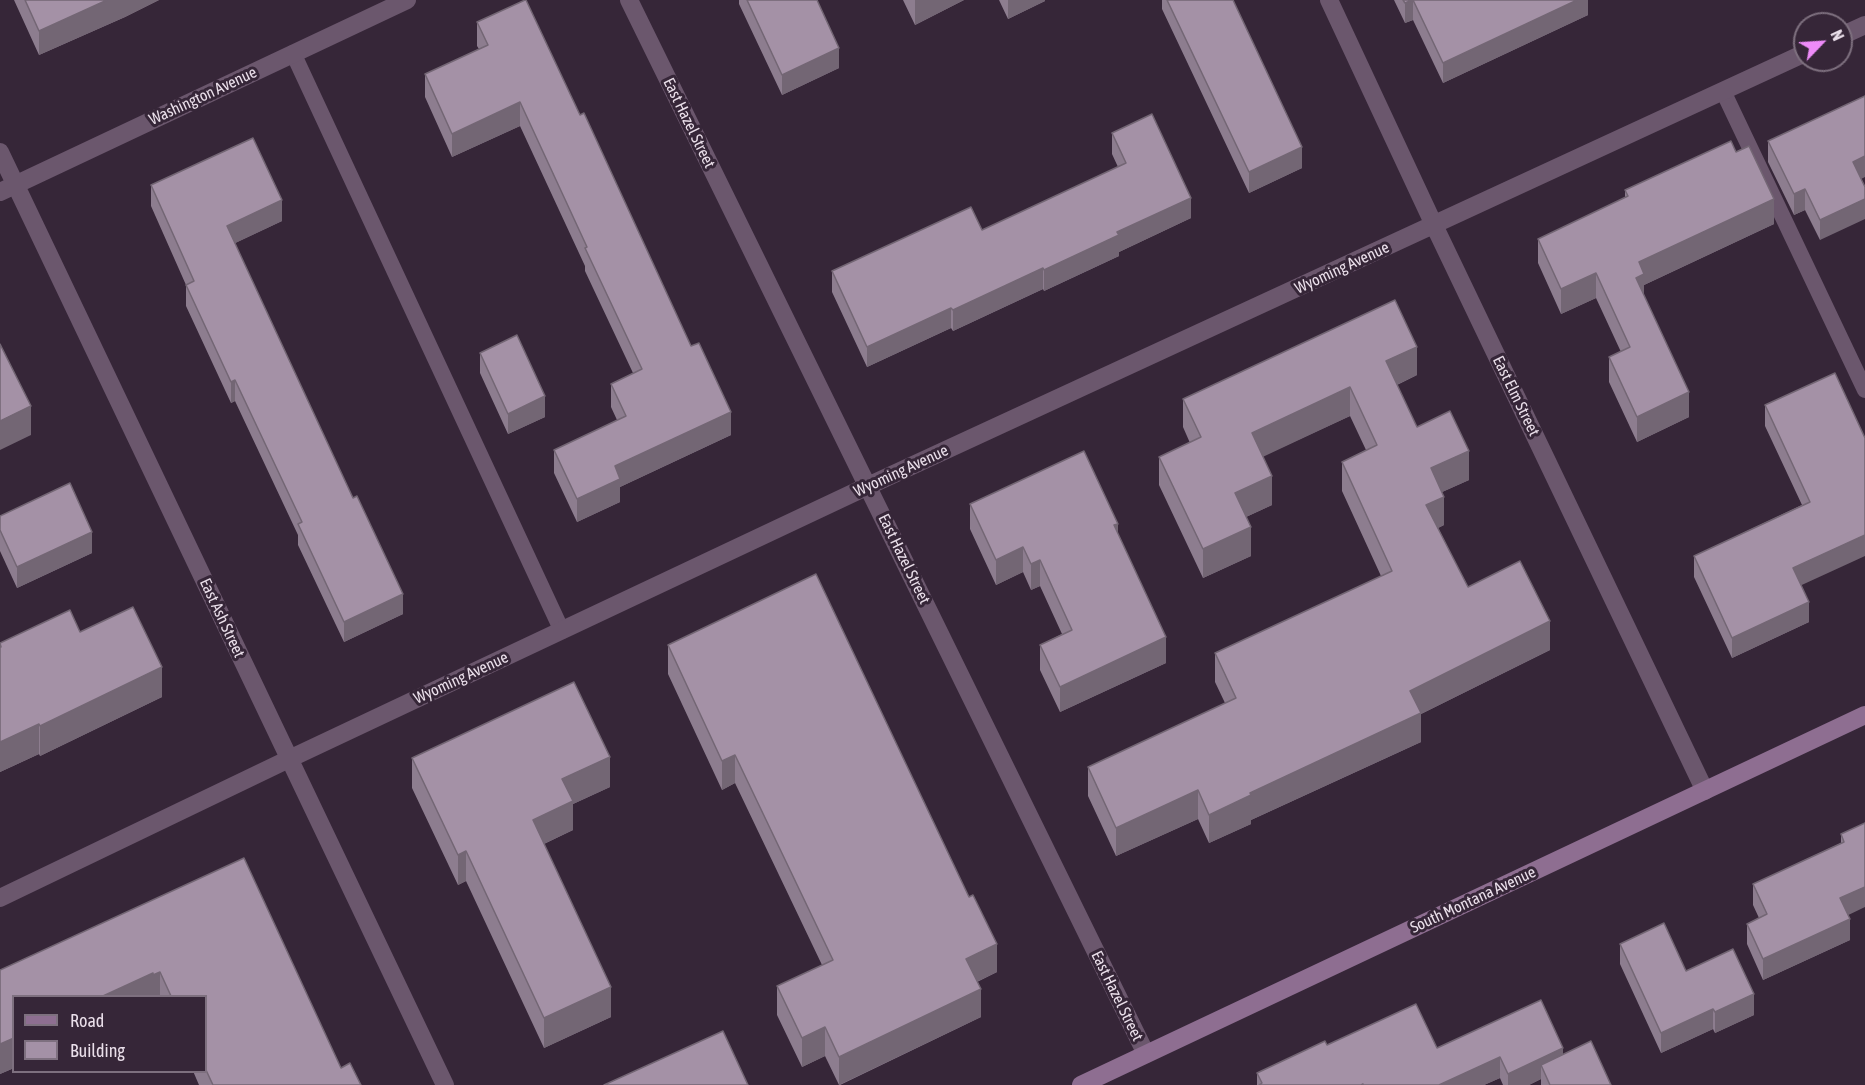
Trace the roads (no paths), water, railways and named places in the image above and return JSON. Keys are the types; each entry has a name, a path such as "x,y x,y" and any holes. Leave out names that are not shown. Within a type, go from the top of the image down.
{"street":[{"name":"Washington Avenue","path":"8,188 407,0"},
{"name":"East Hazel Street","path":"629,0 1146,1054"},
{"name":"East Elm Street","path":"1329,0 1705,791"},
{"name":"Wyoming Avenue","path":"0,898 868,486 1793,59"},
{"name":"East Ash Street","path":"0,152 8,188 289,759 445,1085"},
{"name":"South Montana Avenue","path":"1080,1085 1865,715"}],"lane":[{"path":"293,54 562,630"},
{"path":"1723,91 1865,390"}]}
